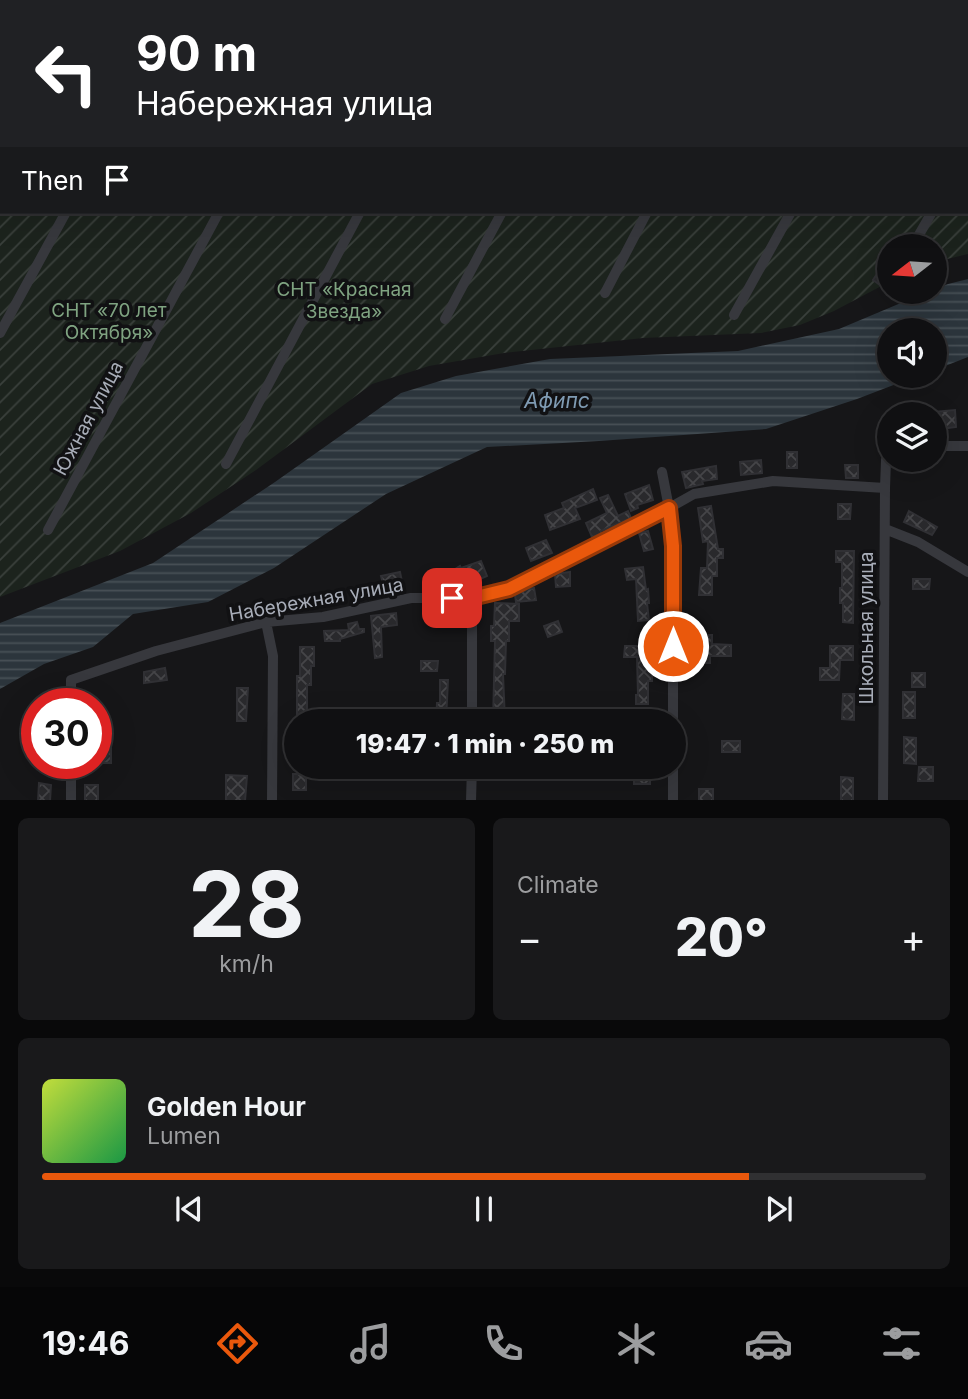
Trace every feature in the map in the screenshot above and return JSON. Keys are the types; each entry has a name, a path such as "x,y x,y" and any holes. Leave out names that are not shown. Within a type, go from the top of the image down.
{"street":[{"path":"0,334 65,214"},
{"name":"Южная улица","path":"48,530 218,214"},
{"path":"226,464 359,214"},
{"path":"445,319 501,214"},
{"path":"605,293 646,214"},
{"path":"734,315 790,214"},
{"path":"919,234 931,214"},
{"path":"947,446 968,446"},
{"path":"662,472 673,546 673,709"},
{"name":"Школьная улица","path":"883,800 885,472"},
{"name":"Набережная улица","path":"71,688 71,680 156,650 266,622 323,617 411,598 472,598 509,589 694,494 773,481 884,488"},
{"path":"885,529 918,542 968,572"},
{"path":"472,598 472,709"},
{"path":"266,622 273,656 272,800"},
{"path":"71,779 71,800"},
{"path":"471,800 472,779"},
{"path":"673,779 673,800"}],"green space":[{"path":"0,214 968,214 968,254 947,259 947,234 877,234 877,288 800,325 761,333 643,338 504,353 429,366 372,384 256,470 191,513 120,551 0,597"}],"water":[{"name":"Афипс","path":"968,279 968,357 947,365 947,318 877,318 877,388 886,388 857,399 766,429 487,447 386,494 274,568 208,602 133,614 93,647 44,664 0,689 0,623 153,563 275,482 401,393 456,376 550,359 738,351 839,329 898,304 947,304 948,284"}],"building":[{"path":"955,410 956,427 947,428 947,411"},
{"path":"787,452 797,452 797,468 787,468"},
{"path":"761,460 762,473 741,475 740,462"},
{"path":"845,465 858,465 858,478 846,478"},
{"path":"716,466 717,479 702,481 703,484 686,488 682,472"},
{"path":"649,485 653,500 637,505 638,508 631,511 625,494"},
{"path":"593,489 597,500 575,508 580,519 550,530 545,515 564,508 562,503"},
{"path":"608,495 618,516 628,511 631,518 592,537 586,523 607,513 600,498"},
{"path":"838,504 851,504 850,519 838,519"},
{"path":"711,506 718,549 723,549 723,558 717,558 717,576 712,576 712,595 699,595 701,568 707,568 708,541 703,542 698,508"},
{"path":"909,511 937,527 932,535 904,522"},
{"path":"648,531 653,549 644,551 639,533"},
{"path":"546,540 552,553 531,561 526,548"},
{"path":"836,551 854,551 853,623 843,622 843,603 840,603 842,562 836,562"},
{"path":"481,561 487,576 476,581 475,578 460,586 452,571 460,566 461,568"},
{"path":"643,567 646,590 648,589 649,620 638,621 636,579 627,580 625,569"},
{"path":"400,572 403,587 385,591 381,576"},
{"path":"570,572 570,586 556,587 555,574"},
{"path":"913,579 930,579 929,589 913,589"},
{"path":"534,588 536,600 516,602 515,595"},
{"path":"495,603 519,604 519,621 509,621 509,641 506,641 503,674 504,709 493,709 495,641 491,641 491,626 494,626"},
{"path":"396,613 397,625 381,627 382,657 375,658 371,616"},
{"path":"558,621 562,632 548,637 544,626"},
{"path":"357,622 359,629 364,629 364,632 340,641 325,641 324,631 349,630 348,624"},
{"path":"640,635 652,635 652,681 648,681 648,704 636,704 637,657 624,657 625,646 640,646"},
{"path":"699,635 712,635 712,644 731,645 731,656 710,656 710,663 699,663"},
{"path":"830,646 853,646 853,660 840,660 839,680 820,680 820,668 830,668"},
{"path":"300,647 314,647 311,685 307,685 307,709 297,709 297,676 300,676"},
{"path":"421,661 438,661 437,671 421,671"},
{"path":"165,668 167,680 144,683 144,672"},
{"path":"912,673 925,673 925,687 912,687"},
{"path":"440,680 448,680 447,709 437,709 437,703 440,703"},
{"path":"237,688 248,688 246,721 237,721"},
{"path":"903,692 915,692 915,718 903,718"},
{"path":"843,694 854,694 854,720 842,719"},
{"path":"904,737 916,738 916,764 904,763"},
{"path":"722,741 740,741 740,752 722,752"},
{"path":"919,767 933,767 933,781 918,781"},
{"path":"226,775 247,776 245,800 226,800"},
{"path":"841,777 853,778 853,800 841,800"},
{"path":"293,779 306,779 306,790 293,790"},
{"path":"634,779 650,779 650,784 634,784"},
{"path":"39,783 51,785 50,800 38,800"},
{"path":"85,785 98,785 98,800 85,800"},
{"path":"699,789 713,789 713,800 699,800"}],"route":[{"path":"452,598 472,598 509,589 669,508 673,546 673,646"}],"park label":[{"name":"СНТ «Красная Звезда»","path":"344,300"},
{"name":"СНТ «70 лет Октября»","path":"109,321"}]}
